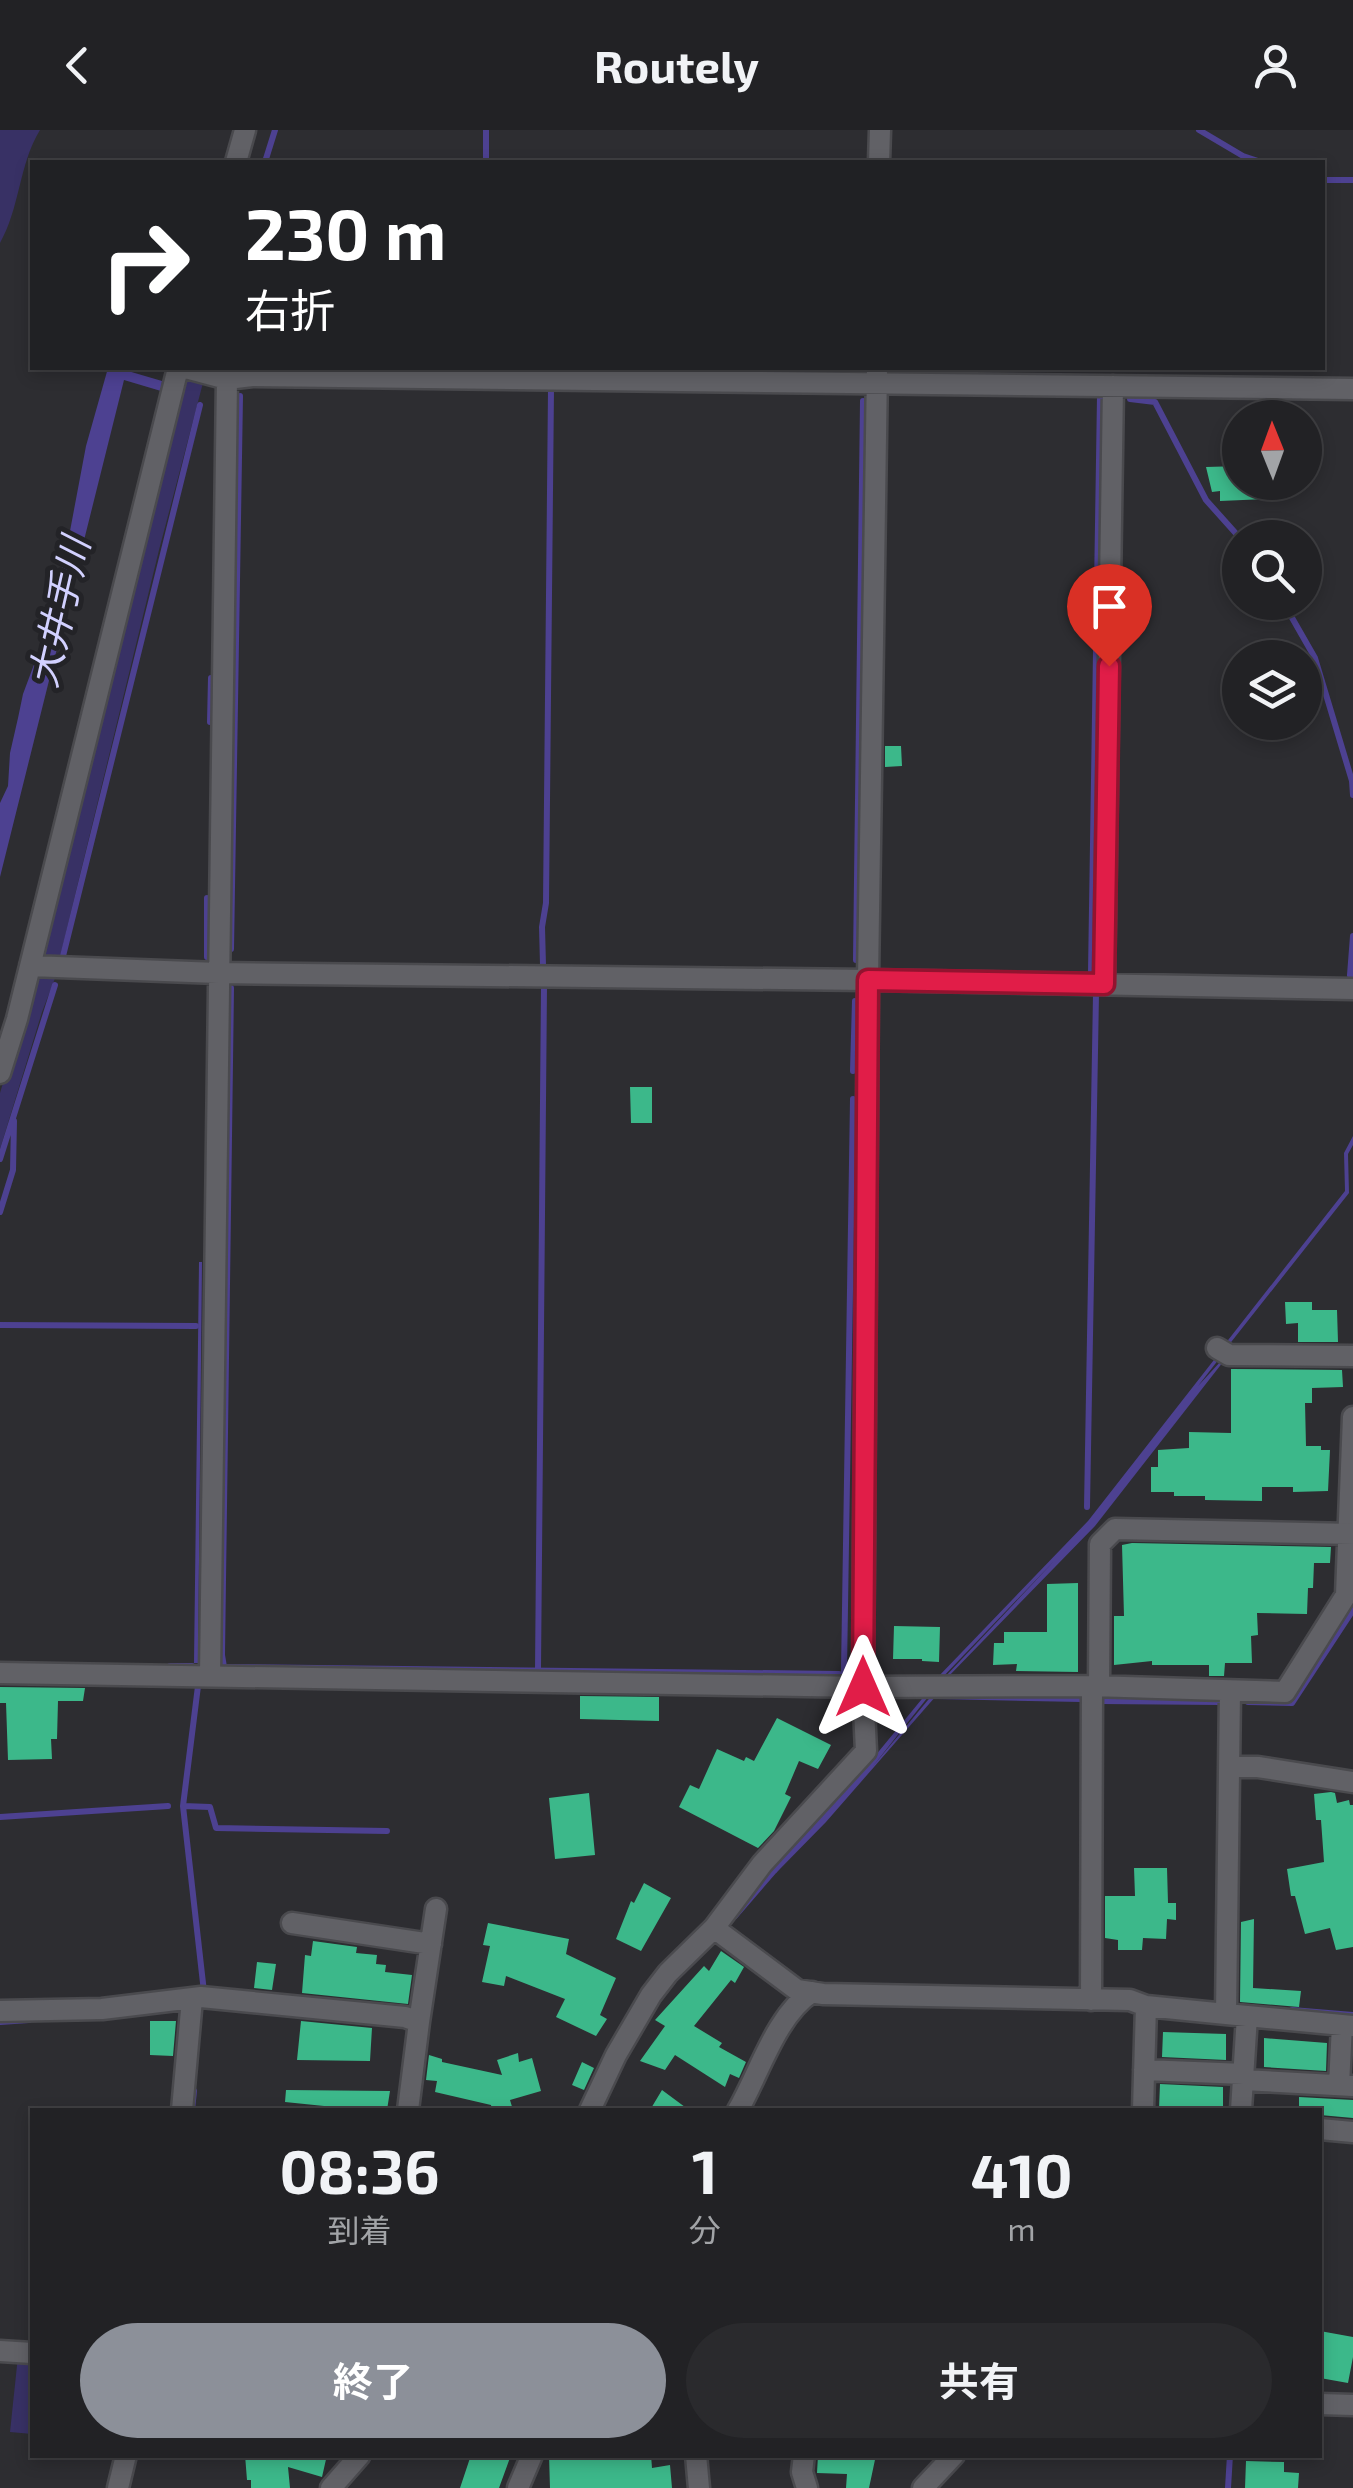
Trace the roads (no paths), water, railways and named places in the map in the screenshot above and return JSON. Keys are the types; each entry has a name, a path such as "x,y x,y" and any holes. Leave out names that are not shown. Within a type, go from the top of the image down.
{"street":[{"path":"237,160 245,130"},
{"path":"879,160 880,130"},
{"path":"0,1073 178,370"},
{"path":"193,370 228,380 252,376 877,376 1113,386 1353,388"},
{"path":"591,2108 650,1994 714,1928 762,1864 866,1750 863,1687 868,980 877,376"},
{"path":"210,1675 228,380"},
{"path":"1104,984 1113,386"},
{"path":"30,966 218,973 1353,989"},
{"path":"1217,1348 1229,1355 1353,1356"},
{"path":"0,1673 1284,1692 1346,1594 1352,1534 1353,1416"},
{"path":"1092,2000 1100,1544 1114,1529 1352,1534"},
{"path":"1230,1692 1229,1767 1241,2108"},
{"path":"1229,1767 1258,1767 1353,1782"},
{"path":"408,2108 436,1909"},
{"path":"292,1923 431,1944"},
{"path":"714,1928 797,1990 1130,2000 1146,2006 1347,2026 1346,2085 1144,2070"},
{"path":"739,2108 794,2006 812,1992"},
{"path":"0,2011 102,2009 200,1997 419,2022"},
{"path":"182,2108 192,1999"},
{"path":"1143,2108 1146,2006"},
{"path":"1322,2129 1353,2132"},
{"path":"0,2351 30,2353"},
{"path":"1322,2404 1353,2405"},
{"path":"118,2488 125,2458"},
{"path":"518,2488 531,2458"},
{"path":"696,2458 699,2488"},
{"path":"804,2458 802,2472 807,2488"},
{"path":"923,2488 951,2458"},
{"path":"331,2488 349,2460"}],"water":[{"name":"大井手川","path":"107,370 128,370 162,381 161,391 124,380 0,877 0,803 8,786 10,753 23,694 48,627 86,446"},
{"path":"1353,1136 1348,1154 1349,1193 1228,1346 1225,1344 1345,1191 1344,1153"},
{"path":"199,1262 198,1663 194,1663"},
{"path":"1217,1356 1219,1359 1198,1386 1223,1362 1095,1526 945,1680 1056,1559 939,1681 937,1678 1088,1521"},
{"path":"926,1694 928,1697 873,1766 933,1694 936,1696 826,1822 776,1873 771,1868 856,1779"}],"waterway":[{"path":"266,160 275,130"},
{"path":"486,130 486,160"},
{"path":"1199,130 1255,160"},
{"path":"1325,180 1353,180"},
{"path":"648,370 860,373"},
{"path":"896,373 940,374"},
{"path":"543,965 551,389"},
{"path":"231,949 240,396"},
{"path":"1091,972 1100,396"},
{"path":"1130,399 1155,402 1206,500 1224,520"},
{"path":"856,960 863,401"},
{"path":"63,956 200,405"},
{"path":"1293,620 1315,658 1353,795"},
{"path":"210,722 211,678"},
{"path":"207,898 207,957"},
{"path":"1353,936 1353,975"},
{"path":"0,1159 55,985"},
{"path":"538,1670 544,987"},
{"path":"231,988 224,1667 839,1674"},
{"path":"1087,1507 1096,994"},
{"path":"853,1071 855,1001"},
{"path":"844,1671 853,1099"},
{"path":"0,1212 13,1170 14,1121"},
{"path":"0,1325 196,1326"},
{"path":"1248,1702 1292,1703 1353,1610"},
{"path":"170,1666 192,1666"},
{"path":"198,1686 183,1806 204,1992"},
{"path":"938,1696 1081,1699"},
{"path":"1100,1701 1220,1702"},
{"path":"0,1817 168,1806"},
{"path":"183,1806 210,1807 216,1828 387,1831"},
{"path":"735,1916 779,1865"},
{"path":"1292,2010 1353,2015"},
{"path":"0,2022 29,2020"},
{"path":"192,2108 194,2091"},
{"path":"1228,2488 1230,2458"}]}
